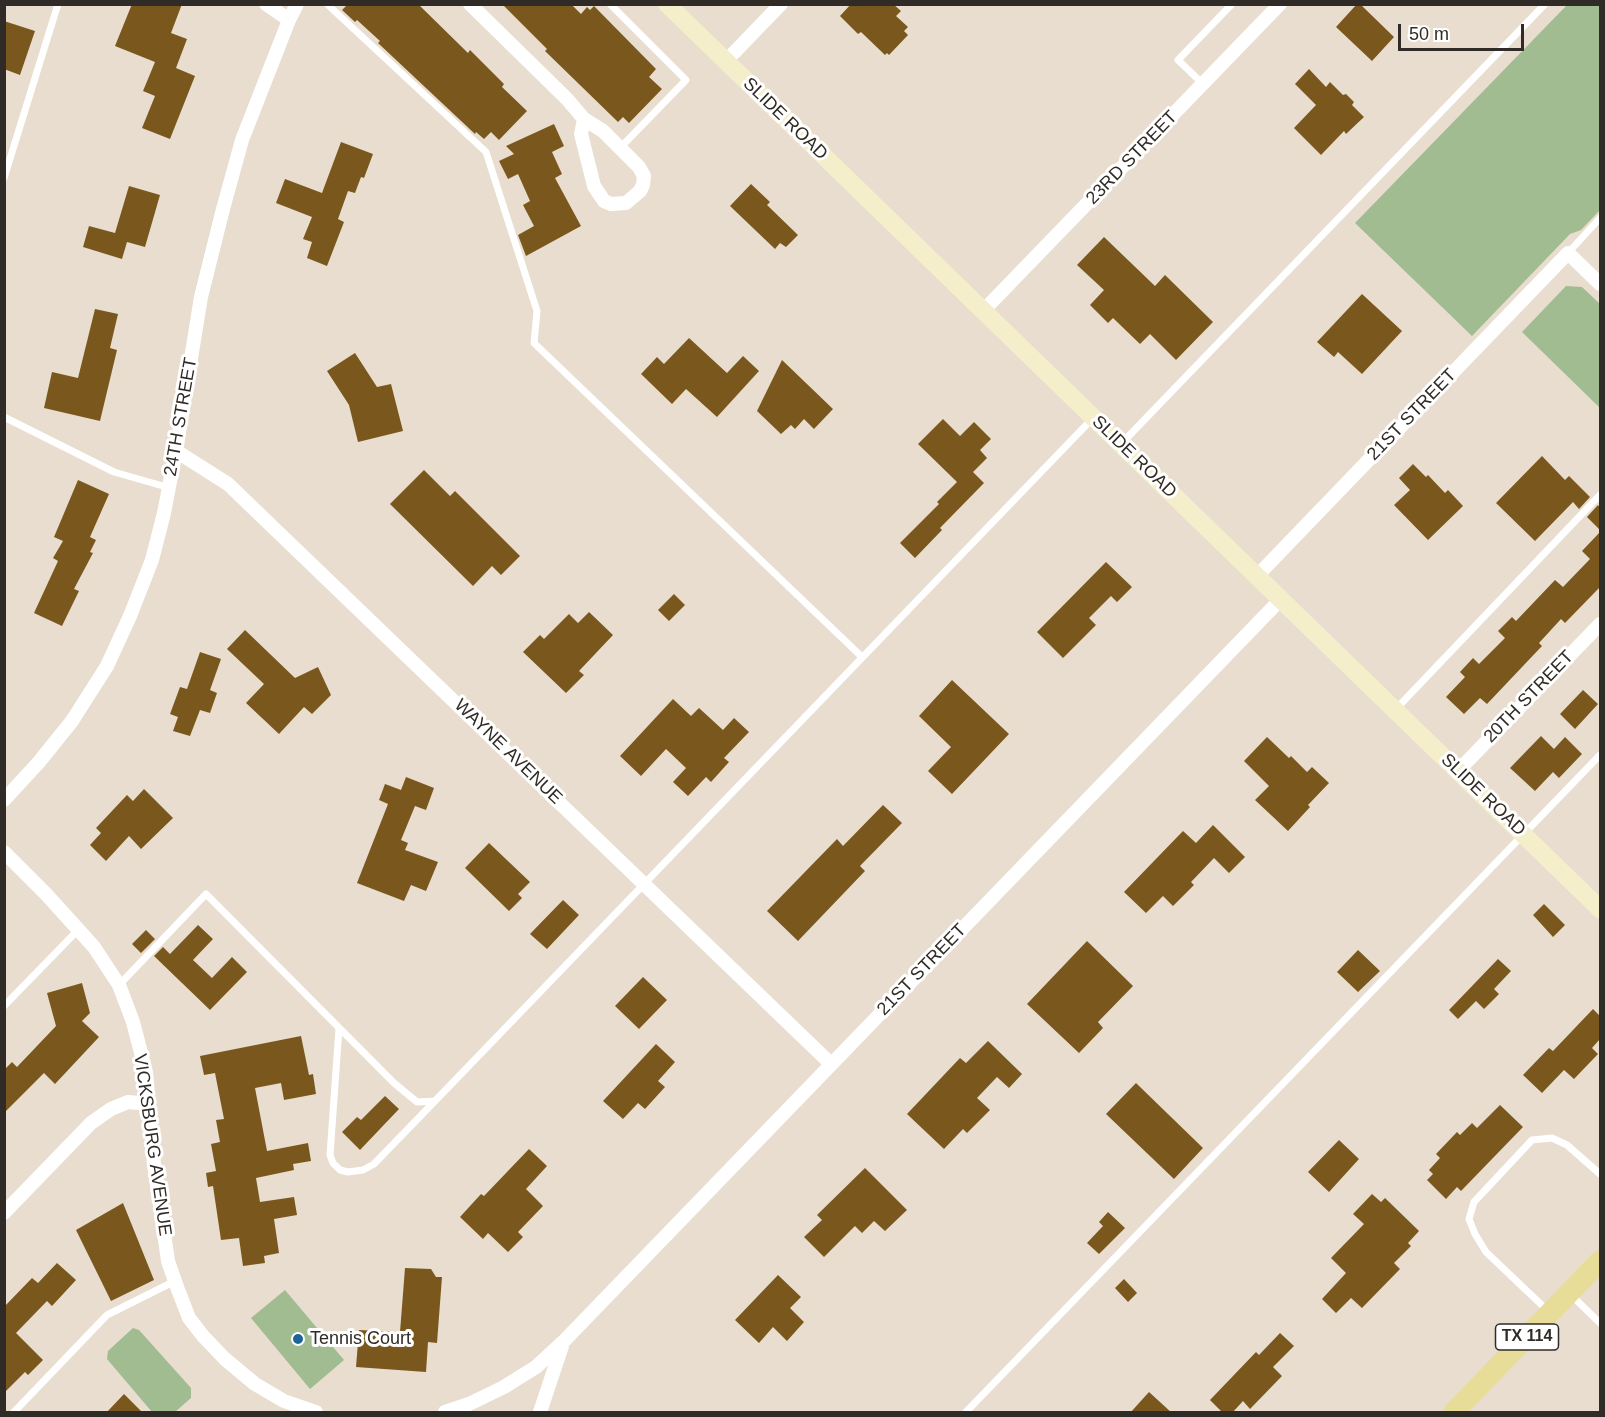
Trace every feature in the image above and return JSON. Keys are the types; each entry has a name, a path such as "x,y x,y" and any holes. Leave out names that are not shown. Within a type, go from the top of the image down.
{"main road":[{"name":"SLIDE ROAD","path":"667,4 1600,909"},
{"name":"TX 114","path":"1454,1413 1600,1261"}],"street":[{"path":"266,4 289,20"},
{"name":"24TH STREET","path":"4,800 72,721 106,666 130,616 152,560 170,488 201,297 223,208 242,140 297,4"},
{"path":"470,4 567,99 584,119 603,131 639,167 644,176 644,184 640,191 626,203 618,205 604,201 594,186 581,134 584,119"},
{"path":"726,61 781,4"},
{"name":"23RD STREET","path":"983,311 1280,4"},
{"path":"1568,253 1600,284"},
{"name":"21ST STREET","path":"1257,576 1568,253"},
{"name":"WAYNE AVENUE","path":"176,451 228,484 831,1064"},
{"name":"21ST STREET","path":"445,1413 504,1387 536,1367 563,1342 1281,599"},
{"name":"20TH STREET","path":"1458,771 1600,624"},
{"name":"VICKSBURG AVENUE","path":"4,852 94,947 119,985 146,1072 154,1164 168,1261 189,1318 225,1359 255,1384 284,1401 316,1413"},
{"path":"4,1213 91,1123 111,1109 128,1102 149,1104"},
{"name":"21ST STREET","path":"540,1413 563,1342"},
{"path":"273,1413 284,1401"}],"lane":[{"path":"4,178 58,4"},
{"path":"327,4 486,152 537,311 534,343 862,657"},
{"path":"610,4 686,80 620,148"},
{"path":"1203,84 1178,60 1232,4"},
{"path":"1121,444 1545,4"},
{"path":"1568,253 1600,218"},
{"path":"4,417 114,472 170,488"},
{"path":"339,1028 330,1155 333,1163 340,1170 348,1172 363,1170 374,1164 1093,417"},
{"path":"1395,710 1600,495"},
{"path":"966,1413 1600,755"},
{"path":"119,985 206,894 394,1083 417,1102 435,1101"},
{"path":"4,1006 78,930"},
{"path":"1550,1313 1486,1252 1469,1219 1474,1202 1532,1140 1552,1138 1567,1145 1600,1174"},
{"path":"14,1413 108,1316 175,1281"},
{"path":"1570,1294 1600,1323"}],"green space":[{"path":"1567,5 1600,5 1600,210 1581,230 1570,234 1472,336 1355,223"},
{"path":"1566,286 1582,287 1600,304 1600,408 1522,332"},
{"name":"Tennis Court","path":"285,1290 344,1360 310,1389 251,1318"},
{"path":"133,1328 139,1330 191,1388 191,1398 175,1412 152,1412 107,1359 108,1351"}],"building":[{"path":"132,4 182,4 171,33 187,39 176,68 195,76 170,139 142,128 155,96 143,91 155,62 115,46"},
{"path":"348,4 418,4 468,53 470,50 504,84 502,87 527,111 499,140 491,132 484,139 476,132 475,134 378,43 380,41 342,10"},
{"path":"502,4 571,4 581,14 587,7 590,10 594,6 656,69 649,77 662,89 629,123 623,117 618,122 545,51 547,49"},
{"path":"851,4 893,4 901,11 896,16 908,27 904,31 908,35 889,55 887,53 885,55 861,32 858,34 840,16"},
{"path":"1357,4 1360,4 1394,37 1372,61 1336,27"},
{"path":"4,21 35,31 20,75 4,69"},
{"path":"1309,69 1326,87 1330,82 1343,95 1346,94 1354,102 1352,105 1364,117 1346,134 1344,131 1321,155 1294,128 1316,105 1295,84"},
{"path":"554,124 564,146 552,152 562,174 555,178 581,226 526,256 518,235 534,226 523,205 530,201 518,174 508,179 499,161 514,154 506,146"},
{"path":"341,142 373,154 364,178 361,177 355,193 348,191 338,219 344,222 327,266 307,258 312,242 303,239 312,217 276,203 285,179 322,193"},
{"path":"751,184 770,202 767,205 798,235 786,247 780,243 775,249 730,206"},
{"path":"129,186 160,195 145,247 127,242 122,259 83,247 89,226 115,233"},
{"path":"1104,237 1155,286 1165,275 1213,322 1176,360 1150,334 1140,344 1113,318 1108,323 1090,305 1104,290 1077,265"},
{"path":"1362,294 1402,331 1362,374 1338,352 1334,357 1317,342"},
{"path":"95,309 118,314 110,348 117,350 100,421 44,408 52,372 78,378"},
{"path":"689,338 727,373 743,356 759,371 717,417 686,389 672,404 641,374 657,357 664,364"},
{"path":"355,353 377,387 391,384 403,431 358,442 349,405 327,371"},
{"path":"782,360 833,409 814,429 804,419 795,429 791,425 781,434 757,411"},
{"path":"943,419 960,436 974,422 991,439 980,450 987,458 973,472 984,483 940,528 942,530 915,558 900,543 939,504 937,502 957,482 918,444"},
{"path":"1542,456 1565,480 1569,476 1590,497 1579,509 1573,502 1535,541 1496,503"},
{"path":"1413,464 1426,477 1428,475 1445,493 1448,490 1463,506 1428,540 1394,505 1410,490 1399,478"},
{"path":"424,470 450,496 455,491 520,556 501,575 492,566 473,586 390,504"},
{"path":"78,480 109,494 90,537 96,540 90,552 93,553 74,589 79,591 62,626 34,613 58,561 53,558 63,541 54,537"},
{"path":"1598,505 1600,508 1600,530 1587,517"},
{"path":"1600,532 1600,587 1565,623 1561,619 1539,643 1542,646 1487,704 1480,698 1464,714 1446,697 1465,677 1460,672 1473,658 1479,664 1505,638 1498,631 1512,617 1516,621 1555,580 1563,587 1590,559 1582,551"},
{"path":"1106,562 1132,587 1117,602 1111,596 1089,618 1096,625 1063,658 1037,632"},
{"path":"674,594 685,605 669,621 658,610"},
{"path":"589,612 613,635 579,671 584,675 566,693 523,652 540,635 544,639 569,614 578,623"},
{"path":"245,630 295,678 318,667 331,695 312,714 304,707 279,734 246,703 264,684 227,649"},
{"path":"200,652 221,659 210,690 217,693 210,713 200,710 190,736 173,731 178,717 170,714 180,687 187,689"},
{"path":"952,680 1009,734 952,794 928,771 951,747 919,716"},
{"path":"1583,690 1598,704 1575,729 1560,714"},
{"path":"673,699 691,716 699,708 723,730 734,718 749,732 724,758 729,762 711,782 706,777 688,796 673,782 686,768 666,749 641,776 620,756"},
{"path":"1541,736 1554,749 1565,737 1582,754 1559,778 1553,772 1535,791 1510,768"},
{"path":"1267,737 1307,772 1312,767 1329,783 1288,831 1255,800 1269,786 1244,761"},
{"path":"406,777 434,788 426,810 415,806 401,840 408,843 405,850 438,862 426,891 411,885 404,901 357,883 388,804 379,800 385,784 401,790"},
{"path":"144,789 173,818 141,849 129,836 106,861 90,845 101,833 96,828 127,795 133,801"},
{"path":"883,805 902,823 860,866 865,871 798,941 767,911 837,839 843,846"},
{"path":"1213,825 1245,857 1229,873 1214,858 1191,882 1194,885 1173,906 1163,896 1146,913 1124,892 1183,831 1196,843"},
{"path":"489,843 530,882 518,894 522,898 509,911 465,868"},
{"path":"563,900 579,915 547,949 530,934"},
{"path":"1544,904 1565,925 1553,937 1533,915"},
{"path":"198,925 213,939 193,960 212,978 232,957 247,972 210,1010 154,956 163,947 170,954"},
{"path":"146,930 155,939 141,953 132,944"},
{"path":"1087,941 1133,986 1098,1022 1103,1028 1079,1053 1027,1004"},
{"path":"1358,950 1380,971 1358,992 1337,972"},
{"path":"1498,959 1511,971 1494,989 1499,994 1484,1009 1476,1001 1458,1019 1449,1010"},
{"path":"643,977 667,1000 639,1029 615,1006"},
{"path":"82,983 90,1013 82,1021 99,1037 55,1084 44,1073 4,1113 4,1070 12,1062 17,1067 56,1026 47,993"},
{"path":"1593,1009 1600,1016 1600,1039 1592,1048 1598,1054 1574,1079 1564,1070 1542,1093 1523,1075 1549,1048 1553,1051"},
{"path":"301,1036 309,1075 313,1074 316,1094 284,1100 281,1083 255,1088 267,1151 308,1143 311,1161 293,1164 294,1170 256,1178 260,1202 294,1197 297,1215 274,1219 279,1253 264,1256 265,1263 243,1266 239,1238 221,1240 213,1186 208,1187 206,1173 216,1171 211,1144 220,1142 216,1120 224,1119 215,1073 204,1075 200,1056"},
{"path":"988,1041 1022,1074 1009,1088 997,1077 977,1098 990,1110 967,1133 963,1129 944,1149 907,1114 960,1058 966,1063"},
{"path":"656,1044 675,1062 658,1081 665,1087 645,1109 638,1103 623,1119 603,1101"},
{"path":"1136,1083 1203,1148 1174,1179 1106,1114"},
{"path":"385,1096 399,1109 360,1150 342,1132 357,1117 361,1120"},
{"path":"1500,1105 1523,1127 1461,1191 1457,1187 1446,1199 1427,1180 1433,1174 1429,1170 1440,1158 1436,1154 1457,1132 1460,1135 1472,1123 1477,1128"},
{"path":"1339,1140 1359,1159 1329,1192 1308,1172"},
{"path":"529,1149 547,1166 526,1189 543,1206 518,1232 523,1237 508,1252 488,1233 483,1239 460,1217 481,1194 484,1196"},
{"path":"865,1168 907,1210 885,1231 874,1221 862,1233 855,1226 824,1257 804,1237 822,1220 817,1215"},
{"path":"1372,1194 1381,1202 1385,1198 1419,1231 1408,1243 1411,1246 1394,1263 1400,1269 1362,1308 1351,1298 1336,1313 1322,1299 1346,1273 1331,1258 1364,1224 1353,1214"},
{"path":"123,1203 154,1280 111,1301 76,1230"},
{"path":"1108,1212 1125,1228 1099,1254 1087,1243 1103,1226 1099,1222"},
{"path":"57,1263 76,1280 52,1306 47,1301 16,1333 43,1360 28,1375 25,1372 4,1393 4,1307 32,1278 38,1283"},
{"path":"405,1268 431,1269 436,1277 442,1277 437,1343 428,1342 426,1372 356,1367 359,1330 400,1332"},
{"path":"778,1275 801,1297 790,1308 804,1322 787,1341 773,1327 759,1343 735,1320"},
{"path":"1124,1279 1137,1293 1128,1302 1115,1288"},
{"path":"1280,1333 1294,1346 1273,1367 1282,1376 1250,1409 1243,1401 1232,1413 1223,1413 1210,1400 1256,1352 1259,1355"},
{"path":"1149,1392 1172,1413 1130,1413"},
{"path":"124,1394 143,1413 106,1413"}],"place":[{"name":"Tennis Court","path":"298,1339"}]}
